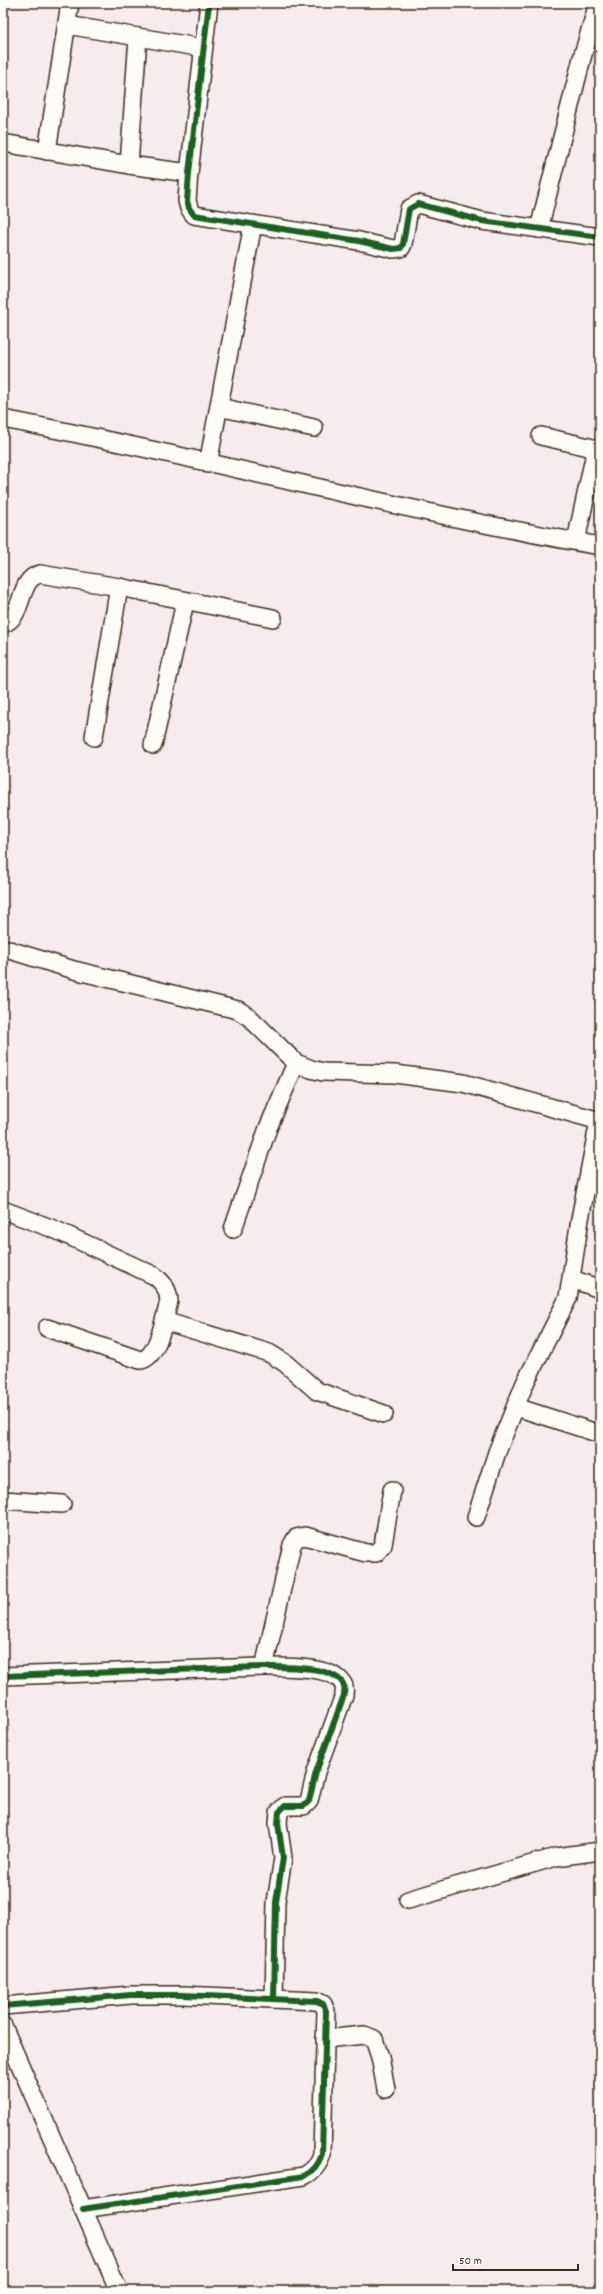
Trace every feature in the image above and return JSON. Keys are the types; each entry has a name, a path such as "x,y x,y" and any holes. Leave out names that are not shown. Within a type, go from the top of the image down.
{"street":[{"path":"47,151 70,3"},
{"path":"209,3 187,201 189,208 194,215 397,249 403,244 409,209 418,204 476,220 600,237"},
{"path":"539,229 582,58 598,3"},
{"path":"67,25 203,48"},
{"path":"129,165 138,37"},
{"path":"3,143 129,165 189,173"},
{"path":"208,464 253,224"},
{"path":"218,407 314,428"},
{"path":"3,419 126,443 208,464 326,490 600,546"},
{"path":"541,436 594,449 595,453 576,542"},
{"path":"3,624 9,622 14,614 28,580 33,576 47,574 273,618"},
{"path":"94,737 119,587"},
{"path":"153,745 185,602"},
{"path":"3,948 74,970 238,1010 249,1017 296,1063 323,1072 395,1074 462,1083 599,1121 580,1219 572,1279 566,1303 525,1383 490,1470 476,1517"},
{"path":"233,1229 265,1134 296,1063"},
{"path":"3,1210 56,1230 155,1276 167,1288 169,1294 164,1321 153,1353 150,1357 140,1360 47,1328"},
{"path":"572,1279 600,1289"},
{"path":"164,1321 269,1353 284,1363 317,1391 384,1414"},
{"path":"516,1407 600,1434"},
{"path":"264,1666 292,1545 296,1538 305,1536 366,1553 376,1553 383,1545 392,1490"},
{"path":"3,1500 62,1504"},
{"path":"3,1676 264,1666 292,1667 328,1672 338,1677 344,1686 344,1695 316,1772 308,1804 300,1807 285,1806 279,1812 278,1823 283,1858 276,1902 274,1999"},
{"path":"408,1900 556,1857 600,1851"},
{"path":"3,2006 131,1995 317,2001 323,2004 326,2011 322,2154 319,2162 310,2173 304,2176 258,2184 83,2209"},
{"path":"3,2026 119,2291"},
{"path":"325,2039 364,2035 374,2039 380,2057 386,2089"}],"cycle path":[{"path":"209,3 187,201 189,208 194,215 359,241 393,249 401,248 409,209 418,204 482,221 600,237"},
{"path":"3,1676 295,1667 320,1671 331,1674 339,1679 344,1687 344,1695 316,1772 309,1801 304,1806 285,1806 279,1812 278,1823 283,1858 276,1902 274,1999"},
{"path":"3,2006 131,1995 183,1995 317,2001 323,2004 326,2011 322,2154 318,2164 311,2172 304,2176 83,2209"}]}
